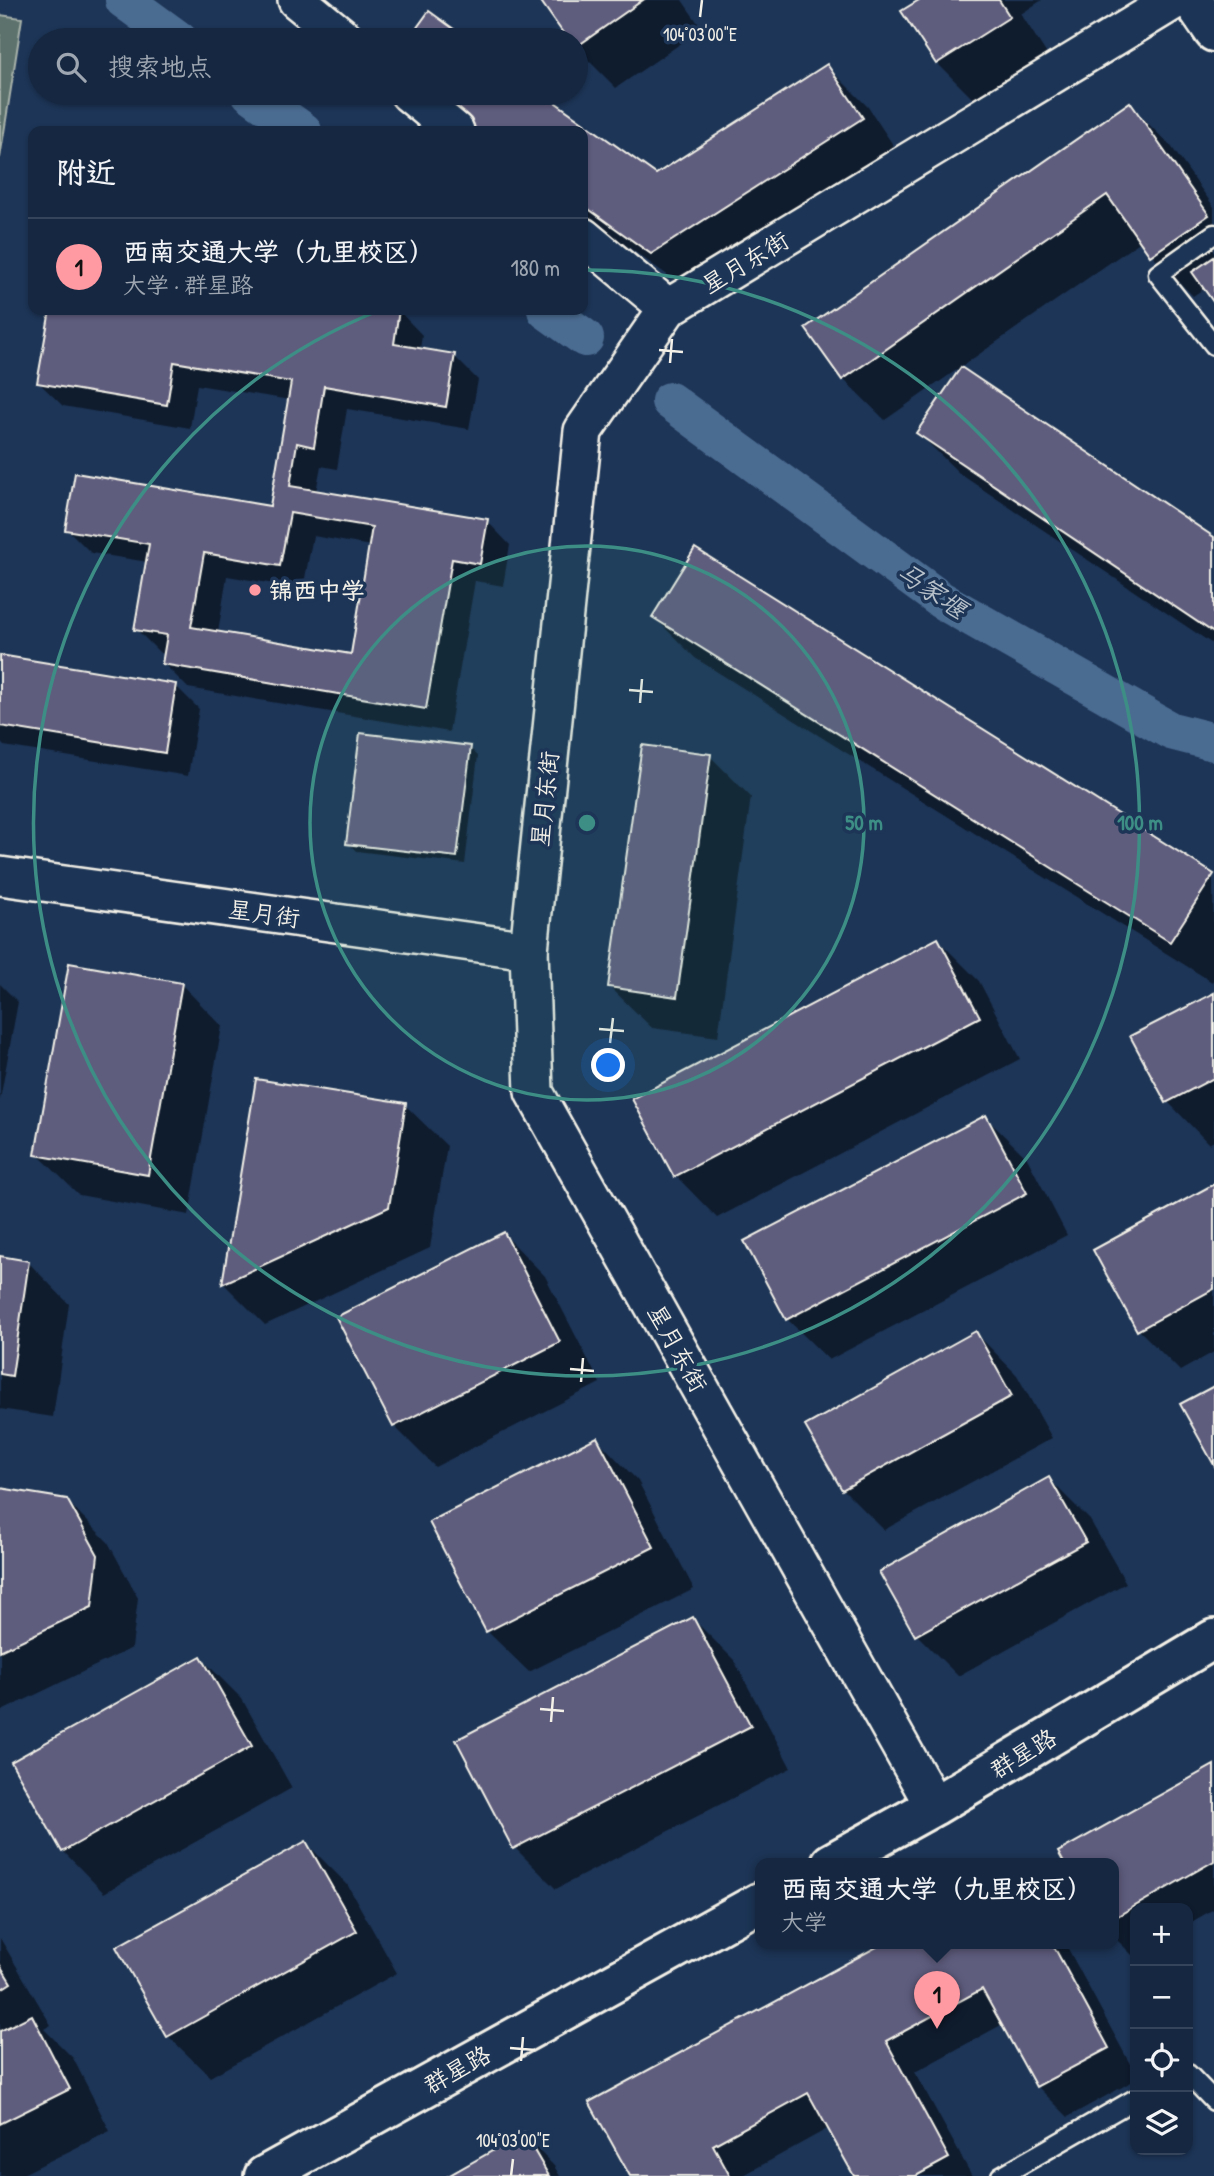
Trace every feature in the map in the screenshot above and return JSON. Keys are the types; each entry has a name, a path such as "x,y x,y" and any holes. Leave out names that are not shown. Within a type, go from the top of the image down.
{"street":[{"path":"297,0 331,28"},
{"name":"星月东街","path":"934,1806 534,1092 529,950 583,431 668,308 1175,0"},
{"path":"1192,0 1214,32"},
{"path":"424,105 449,126"},
{"path":"588,241 668,308"},
{"name":"星月街","path":"0,876 529,950"},
{"name":"群星路","path":"840,1858 934,1806 1214,1639"},
{"name":"群星路","path":"264,2176 755,1905"}],"lane":[{"path":"1214,234 1158,274 1214,345"},
{"path":"1193,2079 1214,2101"},
{"path":"1002,2176 1130,2102"}],"green space":[{"path":"0,15 22,18 0,158"}],"building":[{"path":"540,0 643,0 588,39 588,28 560,28"},
{"path":"919,0 999,0 1010,17 936,64 901,11"},
{"path":"429,11 452,28 417,28"},
{"path":"827,64 863,118 651,254 588,209 588,126 472,126 442,105 559,105 656,174"},
{"path":"1130,102 1209,215 1150,256 1107,195 842,380 805,328"},
{"path":"1214,257 1214,303 1192,272"},
{"path":"49,315 398,315 394,344 455,354 446,407 324,386 314,447 297,443 290,486 488,519 480,564 452,559 426,709 162,664 167,635 134,630 149,544 65,530 75,473 270,506 291,382 174,362 167,405 37,383","holes":["290,513 372,527 351,654 191,627 204,553 280,566"]},
{"path":"961,367 1214,537 1214,633 916,433"},
{"path":"695,548 1214,874 1170,942 652,617"},
{"path":"0,655 176,684 165,753 0,726"},
{"path":"360,733 471,746 457,857 346,844"},
{"path":"642,745 711,754 677,997 608,987"},
{"path":"938,938 980,1017 674,1177 632,1099"},
{"path":"69,963 182,983 148,1175 35,1155"},
{"path":"1214,993 1214,1078 1166,1103 1130,1036"},
{"path":"256,1079 406,1103 389,1207 222,1284"},
{"path":"986,1115 1027,1193 786,1320 744,1241"},
{"path":"1214,1184 1214,1289 1137,1331 1093,1250"},
{"path":"504,1232 560,1342 393,1427 336,1317"},
{"path":"0,1256 29,1261 12,1376 0,1374"},
{"path":"976,1331 1012,1396 842,1490 805,1426"},
{"path":"1214,1386 1214,1465 1180,1404"},
{"path":"597,1437 654,1547 486,1632 429,1522"},
{"path":"1049,1477 1086,1542 915,1636 879,1572"},
{"path":"0,1488 67,1499 98,1555 92,1607 0,1651"},
{"path":"693,1617 751,1726 513,1849 456,1740"},
{"path":"201,1656 252,1746 62,1852 11,1762"},
{"path":"1214,1765 1214,1861 1140,1903 1130,1903 1130,1909 1119,1915 1119,1858 1061,1858 1058,1852"},
{"path":"306,1841 357,1931 167,2037 116,1947"},
{"path":"873,1949 1055,1949 1109,2048 1036,2087 982,1989 886,2041 949,2158 916,2176 854,2176 808,2093 713,2145 730,2176 630,2176 589,2102"},
{"path":"0,1965 11,1983 0,1990"},
{"path":"32,2015 70,2089 0,2124 0,2031"},
{"path":"524,2133 549,2176 448,2176"}],"waterway":[{"name":"马家堰","path":"124,0 162,28"},
{"name":"马家堰","path":"267,105 296,126"},
{"name":"马家堰","path":"553,315 585,338"},
{"name":"马家堰","path":"670,401 941,600 1171,731 1214,742"}],"place":[{"name":"锦西中学","path":"255,590"},
{"name":"西南交通大学（九里校区）","path":"937,2029"}]}
